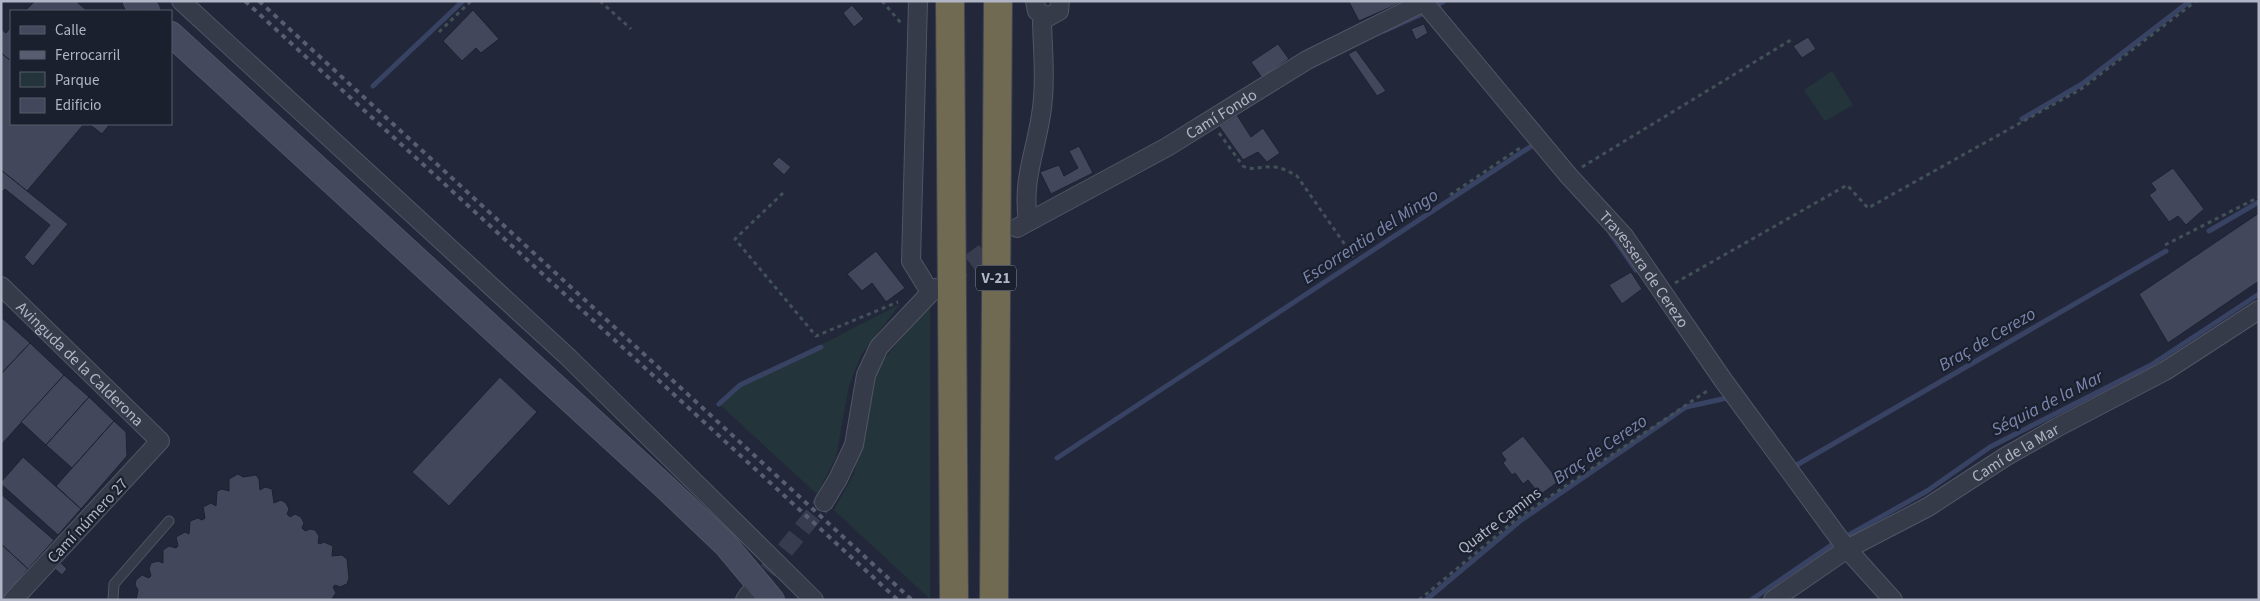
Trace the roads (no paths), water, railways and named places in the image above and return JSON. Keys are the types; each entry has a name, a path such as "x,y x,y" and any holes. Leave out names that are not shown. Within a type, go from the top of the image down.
{"highway":[{"name":"V-21","path":"950,1 954,600"},
{"name":"V-21","path":"994,600 998,1"}],"main road":[{"path":"136,1 146,10"},
{"path":"172,35 665,487 725,544 772,600"}],"street":[{"path":"181,1 568,357 814,600"},
{"path":"824,502 838,479 854,445 866,376 879,347 929,287 910,261 918,1"},
{"path":"1040,9 1056,14 1060,1"},
{"name":"Camí Fondo","path":"1040,9 1044,86 1041,116 1025,199 1023,225 1167,147 1307,60 1424,2"},
{"name":"Travessera de Cerezo","path":"1424,2 1536,138 1624,236 1723,380 1847,549 1893,600"},
{"name":"Avinguda de la Calderona","path":"1,286 160,440"},
{"name":"Camí de la Mar","path":"1773,600 1847,549 1928,506 2005,457 2056,428 2165,371 2259,310"},
{"name":"Camí número 27","path":"14,600 160,440"}],"lane":[{"path":"113,600 114,584 169,521"}],"waterway":[{"path":"373,86 463,1"},
{"path":"1438,5 1444,1"},
{"name":"Escorrentia del Mingo","path":"2022,119 2082,84 2190,1"},
{"path":"1384,31 1422,14"},
{"name":"Escorrentia del Mingo","path":"1057,458 1533,145 1536,148"},
{"name":"Braç de Cerezo","path":"2209,231 2259,202"},
{"name":"Escorrentia del Mingo","path":"1611,234 1636,270"},
{"name":"Braç de Cerezo","path":"1795,466 2166,251"},
{"name":"Séquia de la Mar","path":"1847,536 1927,491 1990,447 2151,365 2259,294"},
{"path":"719,404 740,385 821,347"},
{"name":"Braç de Cerezo","path":"1426,600 1520,521 1686,407 1727,398 1730,402"},
{"name":"Séquia de la Mar","path":"1751,600 1830,546"}],"tunnel":[{"path":"948,279 1001,240"},
{"path":"751,592 824,502"}],"railway":[{"path":"245,1 898,600"},
{"path":"259,1 912,600"}]}
